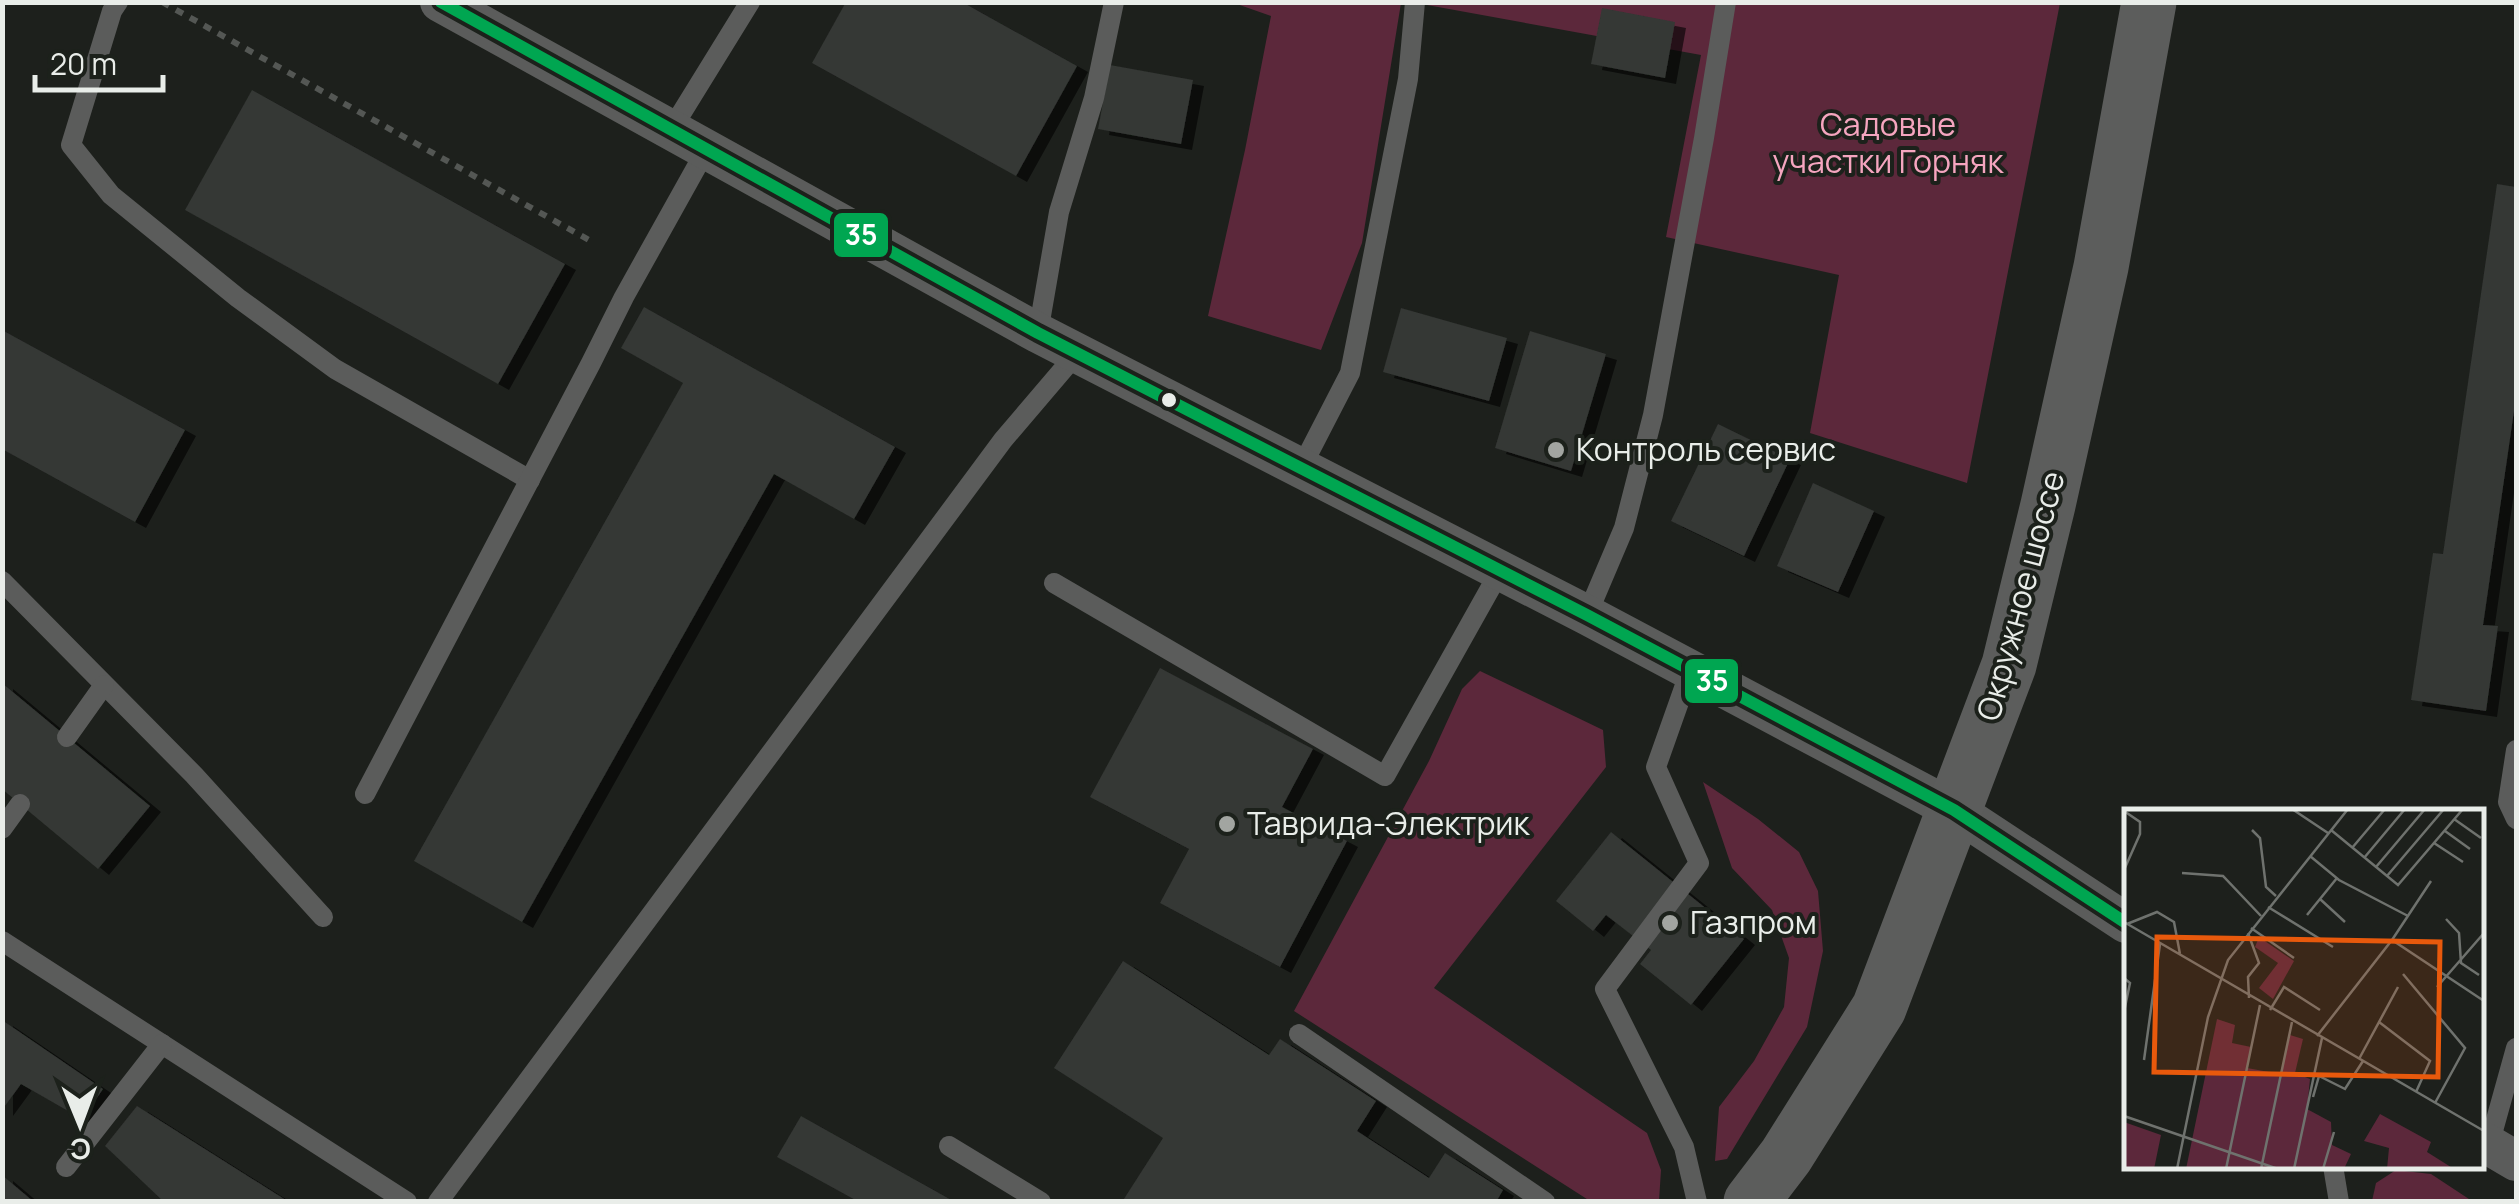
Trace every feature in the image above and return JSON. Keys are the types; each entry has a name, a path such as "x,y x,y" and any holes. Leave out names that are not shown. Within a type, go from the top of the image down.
{"main road":[{"name":"Окружное шоссе","path":"1751,1202 1786,1156 1879,1008 2009,665 2101,267 2149,2"}],"street":[{"path":"440,2 1038,333 1500,570 1954,810 2124,922"}],"lane":[{"path":"118,2 71,146 111,194 238,298 335,370 530,480"},
{"path":"671,130 750,2"},
{"path":"1038,333 1058,212 1094,98 1114,2"},
{"path":"1301,468 1350,373 1408,78 1415,2"},
{"path":"1586,615 1624,528 1653,416 1726,2"},
{"path":"365,794 624,297 706,150"},
{"path":"438,1202 991,456 1078,352"},
{"path":"1054,582 1385,776 1500,570"},
{"path":"2,581 194,775 324,916"},
{"path":"1690,671 1656,766 1698,863 1605,989 1684,1147 1698,1202"},
{"path":"68,736 104,685"},
{"path":"2516,750 2508,802 2516,820"},
{"path":"2,829 20,804"},
{"path":"2,941 406,1202"},
{"path":"1299,1034 1545,1202"},
{"path":"66,1168 162,1044"},
{"path":"2496,1149 2516,1048"},
{"path":"949,1146 1041,1202"},
{"path":"2334,1169 2339,1202"}],"path":[{"path":"162,2 589,240"}],"green space":[{"path":"1234,3 1401,3 1362,243 1321,350 1208,316 1271,16"},
{"name":"Садовые участки Горняк","path":"1416,3 2060,3 1967,483 1810,433 1839,275 1666,237 1701,55"},
{"path":"1480,671 1603,730 1606,767 1434,988 1647,1133 1661,1170 1659,1201 1590,1201 1294,1011 1429,761 1462,689"},
{"path":"1703,782 1799,852 1818,891 1823,951 1807,1027 1727,1159 1715,1161 1719,1107 1754,1061 1784,1007 1789,958 1772,910 1732,868"},
{"path":"2396,1170 2431,1174 2472,1201 2372,1201 2376,1183"}],"building":[{"path":"846,2 962,2 1077,66 1016,176 812,63"},
{"path":"1602,8 1675,22 1665,78 1591,64"},
{"path":"1110,65 1193,80 1181,144 1098,129"},
{"path":"252,90 565,264 498,384 185,210"},
{"path":"2497,184 2516,187 2516,397 2483,625 2498,626 2486,711 2411,700 2433,553 2443,554"},
{"path":"644,307 895,447 854,519 774,474 522,922 414,861 683,383 621,348"},
{"path":"1401,308 1507,338 1489,401 1383,372"},
{"path":"2,330 185,430 135,522 2,449"},
{"path":"1530,331 1606,354 1571,471 1495,448"},
{"path":"1718,424 1790,459 1744,556 1671,521"},
{"path":"1813,483 1874,511 1838,592 1777,566"},
{"name":"Таврида-Электрик","path":"1160,668 1313,749 1282,807 1347,841 1280,967 1160,903 1189,849 1090,797"},
{"path":"2,683 150,806 98,869 2,789"},
{"name":"Газпром","path":"1611,832 1744,939 1691,1005 1640,964 1651,950 1606,915 1593,931 1556,901"},
{"path":"1123,961 1269,1055 1280,1039 1376,1101 1357,1131 1429,1178 1445,1153 1503,1190 1496,1202 1122,1202 1163,1138 1054,1068"},
{"path":"2,1020 103,1089 82,1119 21,1084 2,1110"},
{"path":"137,1106 289,1202 164,1202 105,1146"},
{"path":"801,1116 955,1202 859,1202 777,1157"},
{"path":"2,1175 34,1202 2,1202"}],"transit line":[{"name":"35","path":"441,2 1038,333 1587,615 1954,810 2124,922"}],"place":[{"name":"Контроль сервис","path":"1556,450"},
{"name":"Таврида-Электрик","path":"1227,824"},
{"name":"Газпром","path":"1670,923"}]}
